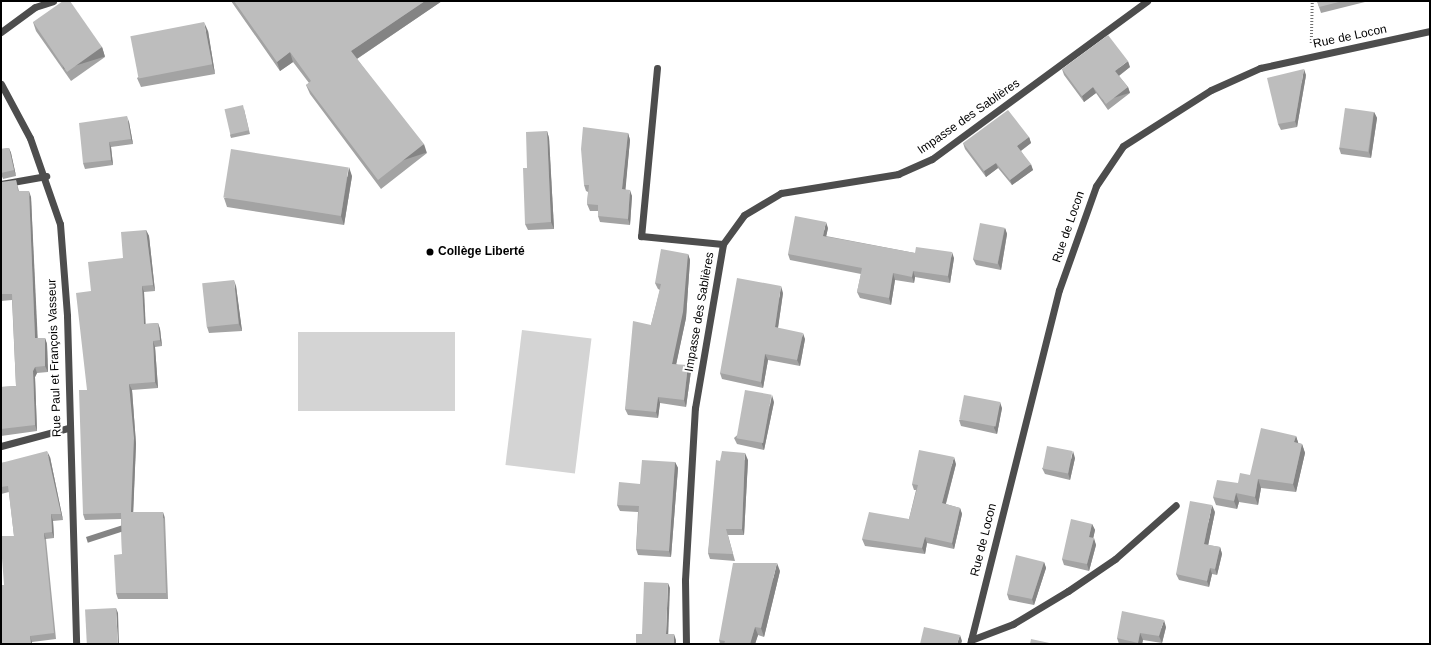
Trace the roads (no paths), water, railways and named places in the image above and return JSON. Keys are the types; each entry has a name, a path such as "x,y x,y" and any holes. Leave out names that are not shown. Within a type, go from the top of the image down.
{"street":[{"path":"1,32 35,7 53,1"},
{"name":"Impasse des Sablières","path":"686,644 685,580 695,408 723,244 744,215 781,193 898,174 932,159 1147,1"},
{"name":"Rue de Locon","path":"970,642 1059,290 1096,186 1124,146 1163,118 1211,90 1260,68 1430,31"},
{"path":"657,68 641,236 723,244"},
{"name":"Rue Paul et François Vasseur","path":"1,84 30,138 46,176 60,232 67,316 68,428 76,644"},
{"path":"1,184 46,176"},
{"path":"1,446 68,428"},
{"path":"970,642 1013,624 1068,591 1115,559 1176,505"}],"place":[{"name":"Collège Liberté","path":"430,252"}]}
